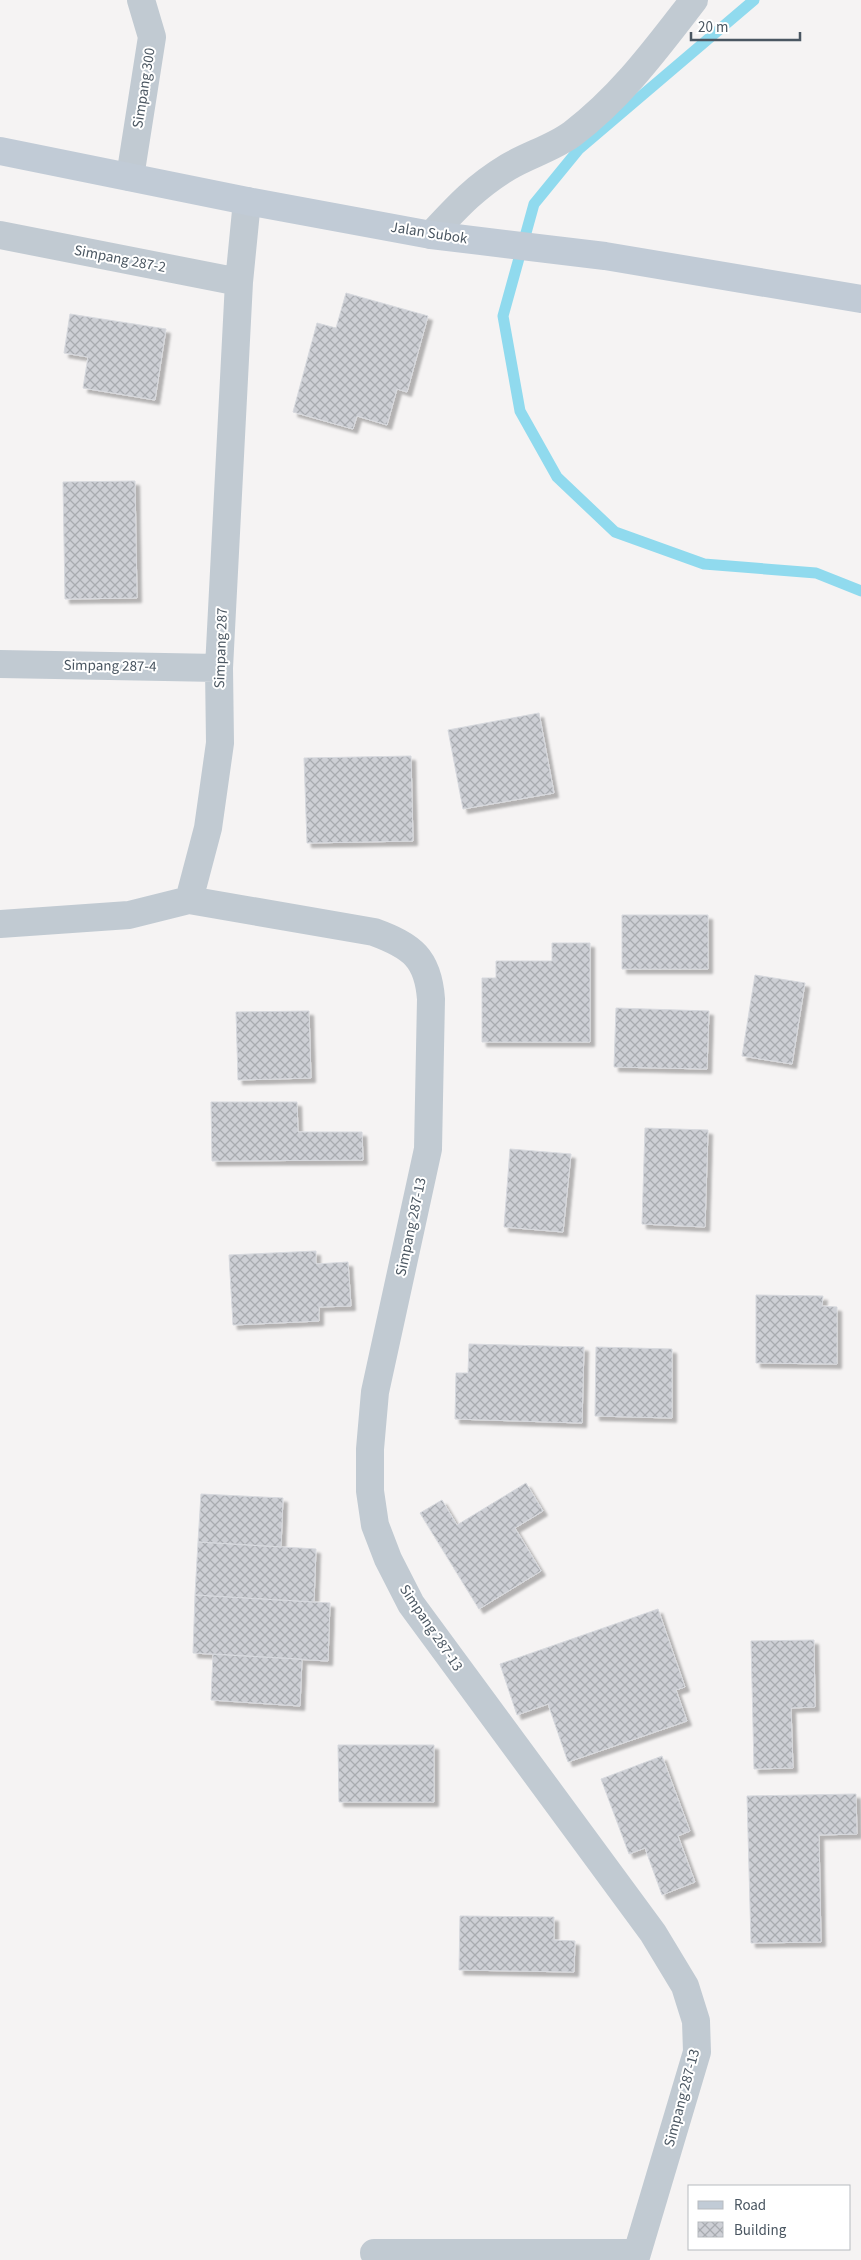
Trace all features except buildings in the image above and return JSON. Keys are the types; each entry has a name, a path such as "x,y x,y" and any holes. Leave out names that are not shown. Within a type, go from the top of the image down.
{"main road":[{"name":"Jalan Subok","path":"0,151 247,201 431,235 605,256 861,299"}],"street":[{"name":"Simpang 300","path":"130,177 152,37 141,0"},
{"path":"431,235 470,193 508,166 570,136 600,111 633,79 694,0"},
{"name":"Simpang 287","path":"189,900 208,828 220,743 219,668 239,282 247,201"},
{"name":"Simpang 287-2","path":"0,235 239,282"},
{"name":"Simpang 287-4","path":"0,664 219,668"},
{"path":"0,924 129,915 189,900"},
{"name":"Simpang 287-13","path":"189,900 374,932 394,940 410,950 421,962 430,978 428,1148 375,1392 370,1449 370,1491 375,1526 388,1559 411,1604 653,1933 685,1986 696,2021 697,2052 636,2257"},
{"path":"374,2253 636,2257"}],"waterway":[{"path":"754,0 579,149 534,204 503,316 520,411 557,477 615,532 704,564 816,573 861,591"}]}
